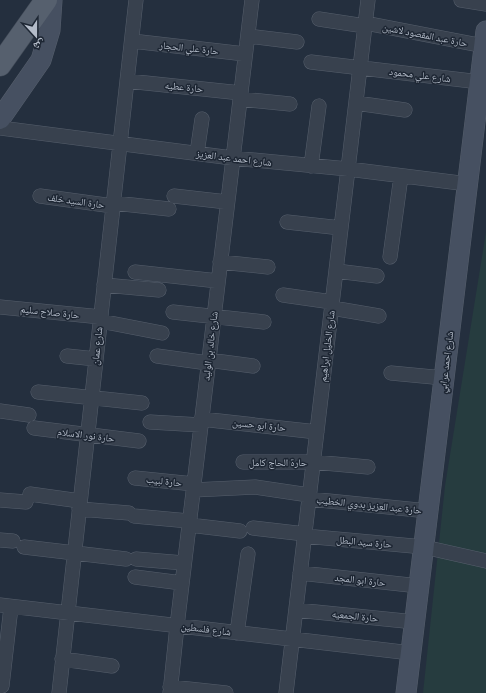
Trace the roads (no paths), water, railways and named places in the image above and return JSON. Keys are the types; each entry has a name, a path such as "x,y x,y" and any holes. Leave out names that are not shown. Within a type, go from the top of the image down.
{"main road":[{"path":"1,63 46,0"}],"street":[{"path":"0,119 41,60 50,30 52,0"},
{"name":"شارع عمان","path":"59,693 136,0"},
{"name":"شارع خالد بن الوليد","path":"170,690 176,626 252,0"},
{"name":"شارع الخليل ابراهيم","path":"286,693 368,0"},
{"path":"461,0 486,4"},
{"name":"حارة عبد المقصود لاشين","path":"319,19 485,39"},
{"path":"248,36 297,42"},
{"name":"شارع احمد عرابي","path":"406,693 485,39"},
{"name":"حارة علي الحجار","path":"132,41 245,54"},
{"name":"شارع علي محمود","path":"312,62 480,82"},
{"name":"حارة عطيه","path":"127,81 290,104"},
{"path":"356,103 405,110"},
{"path":"311,166 319,106"},
{"path":"197,153 202,119"},
{"name":"شارع احمد عبد العزيز","path":"0,128 232,158 348,169 468,184"},
{"path":"390,257 401,176"},
{"name":"حارة السيد خلف","path":"40,196 113,205 170,209"},
{"path":"174,196 227,202"},
{"path":"287,222 341,228"},
{"path":"220,262 268,267"},
{"path":"336,271 377,276"},
{"path":"135,272 218,281"},
{"path":"104,285 159,290"},
{"path":"282,295 379,316"},
{"name":"حارة صلاح سليم","path":"0,307 100,319 162,333"},
{"path":"173,312 264,322"},
{"path":"67,356 96,359"},
{"path":"157,356 252,366"},
{"path":"391,373 444,378"},
{"path":"38,392 142,403"},
{"path":"0,411 29,415"},
{"name":"حارة ابو حسين","path":"150,422 201,422 317,432"},
{"name":"حارة نور الاسلام","path":"34,428 88,436 139,441"},
{"name":"حارة الحاج كامل","path":"243,462 313,462 368,466"},
{"name":"حارة لبيب","path":"135,478 193,487 255,487"},
{"name":"حارة عبد العزيز بدوي الخطيب","path":"255,487 309,497 428,511"},
{"name":"حارة سيد البطل","path":"0,500 28,498 189,523 424,547 486,561"},
{"path":"12,543 74,553 184,563"},
{"path":"238,633 248,554"},
{"name":"حارة ابو المجد","path":"300,573 419,586"},
{"path":"135,577 182,583"},
{"path":"2,686 6,606"},
{"name":"شارع فلسطين","path":"6,606 411,653"},
{"name":"حارة الجمعيه","path":"296,610 415,622"},
{"path":"62,659 112,666"},
{"path":"170,690 226,693"}]}
